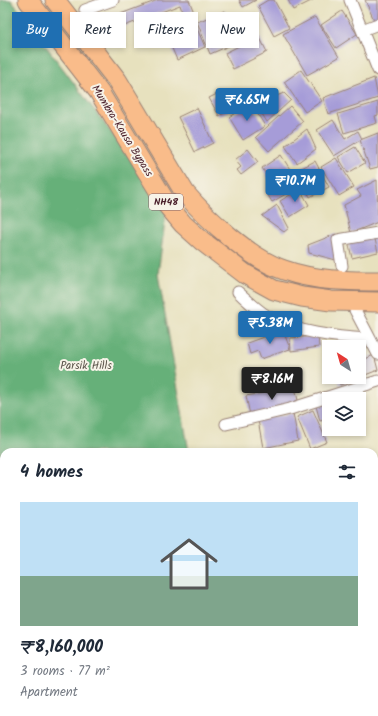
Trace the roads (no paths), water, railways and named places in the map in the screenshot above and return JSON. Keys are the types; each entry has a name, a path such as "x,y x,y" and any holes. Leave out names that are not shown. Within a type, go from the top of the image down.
{"highway":[{"name":"Mumbra-Kausa Bypass","path":"28,0 99,92 168,206 183,224 202,241 245,274 274,290 302,298 378,302"},
{"name":"Mumbra-Kausa Bypass","path":"55,0 117,80 186,193 198,209 216,225 256,256 282,270 307,277 340,281 378,281"}],"street":[{"path":"85,10 113,0"},
{"path":"350,0 378,70"},
{"path":"362,30 378,24"},
{"path":"342,266 338,240 378,232"},
{"path":"238,292 255,307 280,322 326,334 369,339"},
{"path":"355,310 378,354"},
{"path":"226,424 290,409 378,381"}],"park label":[{"name":"Parsik Hills","path":"86,366"}]}
